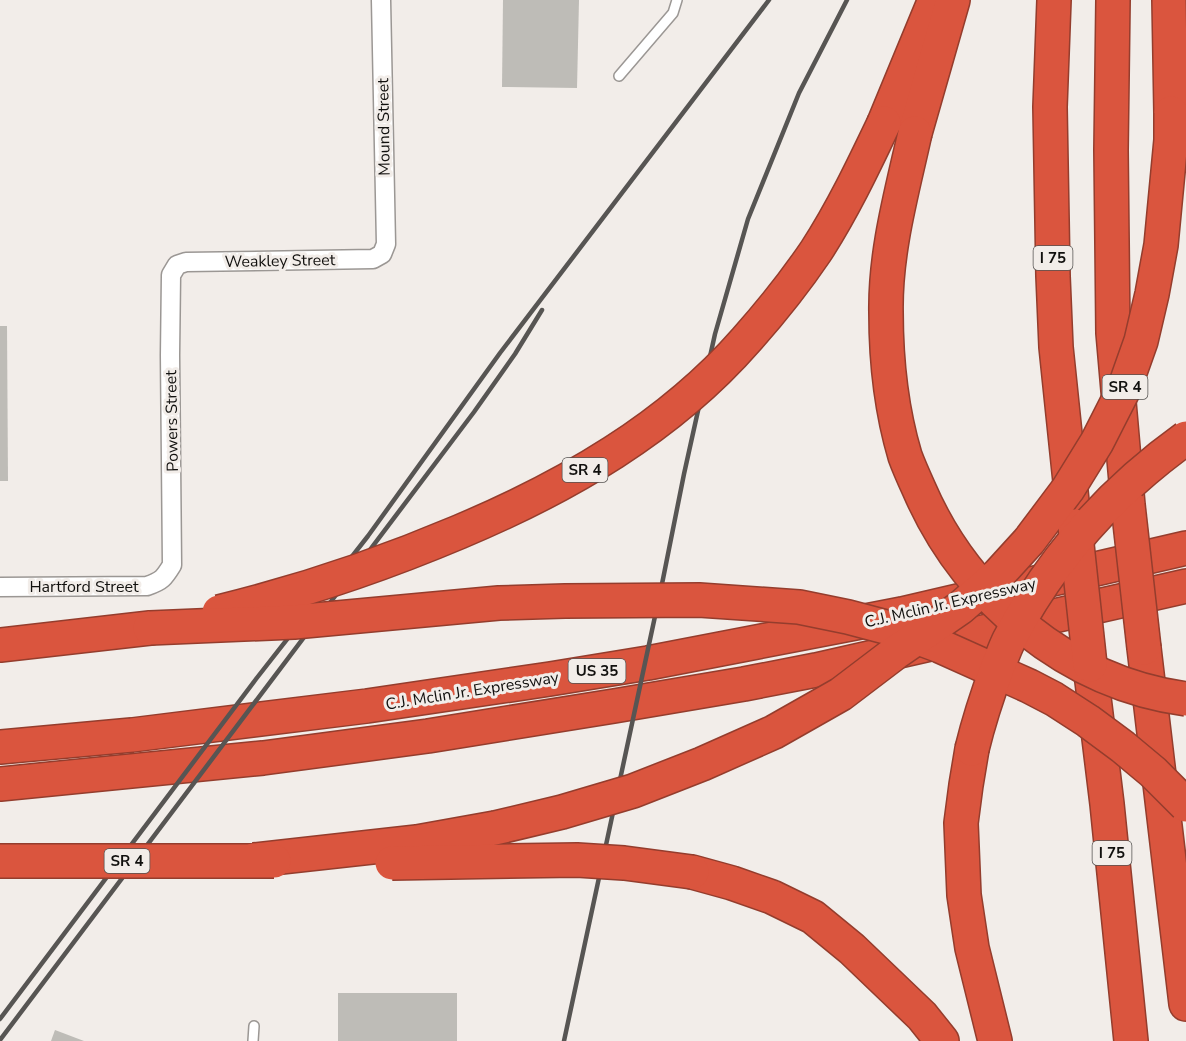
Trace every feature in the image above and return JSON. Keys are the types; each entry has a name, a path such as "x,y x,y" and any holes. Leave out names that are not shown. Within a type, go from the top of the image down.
{"highway":[{"name":"I 75","path":"1054,0 1050,107 1056,347 1131,1041"},
{"path":"1113,0 1111,150 1113,333 1128,505 1186,1004"},
{"name":"SR 4","path":"0,861 254,860 417,842 495,828 562,812 633,791 774,732 841,694 960,608 998,575 1029,541 1068,489 1097,442 1124,389 1141,340 1161,245 1171,140 1169,0"},
{"path":"943,2 897,211 890,253 886,310 888,367 897,423 906,458 925,504 944,537 965,567 1000,607 1027,631 1091,671 1128,686 1186,699"},
{"name":"SR 4","path":"0,645 150,628 261,601 341,577 420,549 484,521 547,491 608,457 662,419 711,377 746,341 782,297 821,242 849,195 943,2"},
{"path":"995,1041 972,948 964,896 961,823 972,749 989,689 1008,642 1032,600 1078,535 1108,504 1186,438"},
{"name":"C.J. Mclin Jr. Expressway","path":"0,747 132,735 367,706 648,663 902,614 1186,548"},
{"name":"US 35","path":"0,784 274,756 428,736 614,706 816,669 1186,586"},
{"path":"150,628 294,622 499,603 699,600 799,607 897,630 940,646 1037,690 1088,721 1123,747 1153,772 1186,805"},
{"path":"254,860 397,863 577,860 624,863 692,872 772,897 813,917 852,949 922,1016 942,1041"}],"street":[{"name":"Mound Street","path":"381,0 386,244 382,254"},
{"name":"Weakley Street","path":"177,265 186,261 373,259 382,254"},
{"name":"Powers Street","path":"165,577 172,565 170,332 171,275 177,265"},
{"name":"Hartford Street","path":"0,587 147,586 165,577"}],"lane":[{"path":"619,76 673,13 677,0"},
{"path":"253,1041 254,1026"}],"building":[{"path":"503,0 579,0 577,88 502,87"},
{"path":"0,326 7,326 8,481 0,481"},
{"path":"338,993 457,993 457,1041 338,1041"},
{"path":"55,1030 84,1041 51,1041"}],"railway":[{"path":"0,1019 256,679 368,536 500,353 769,0"},
{"path":"564,1041 715,334 748,219 799,93 847,0"},
{"path":"0,1040 474,412 515,354 542,310"}]}
